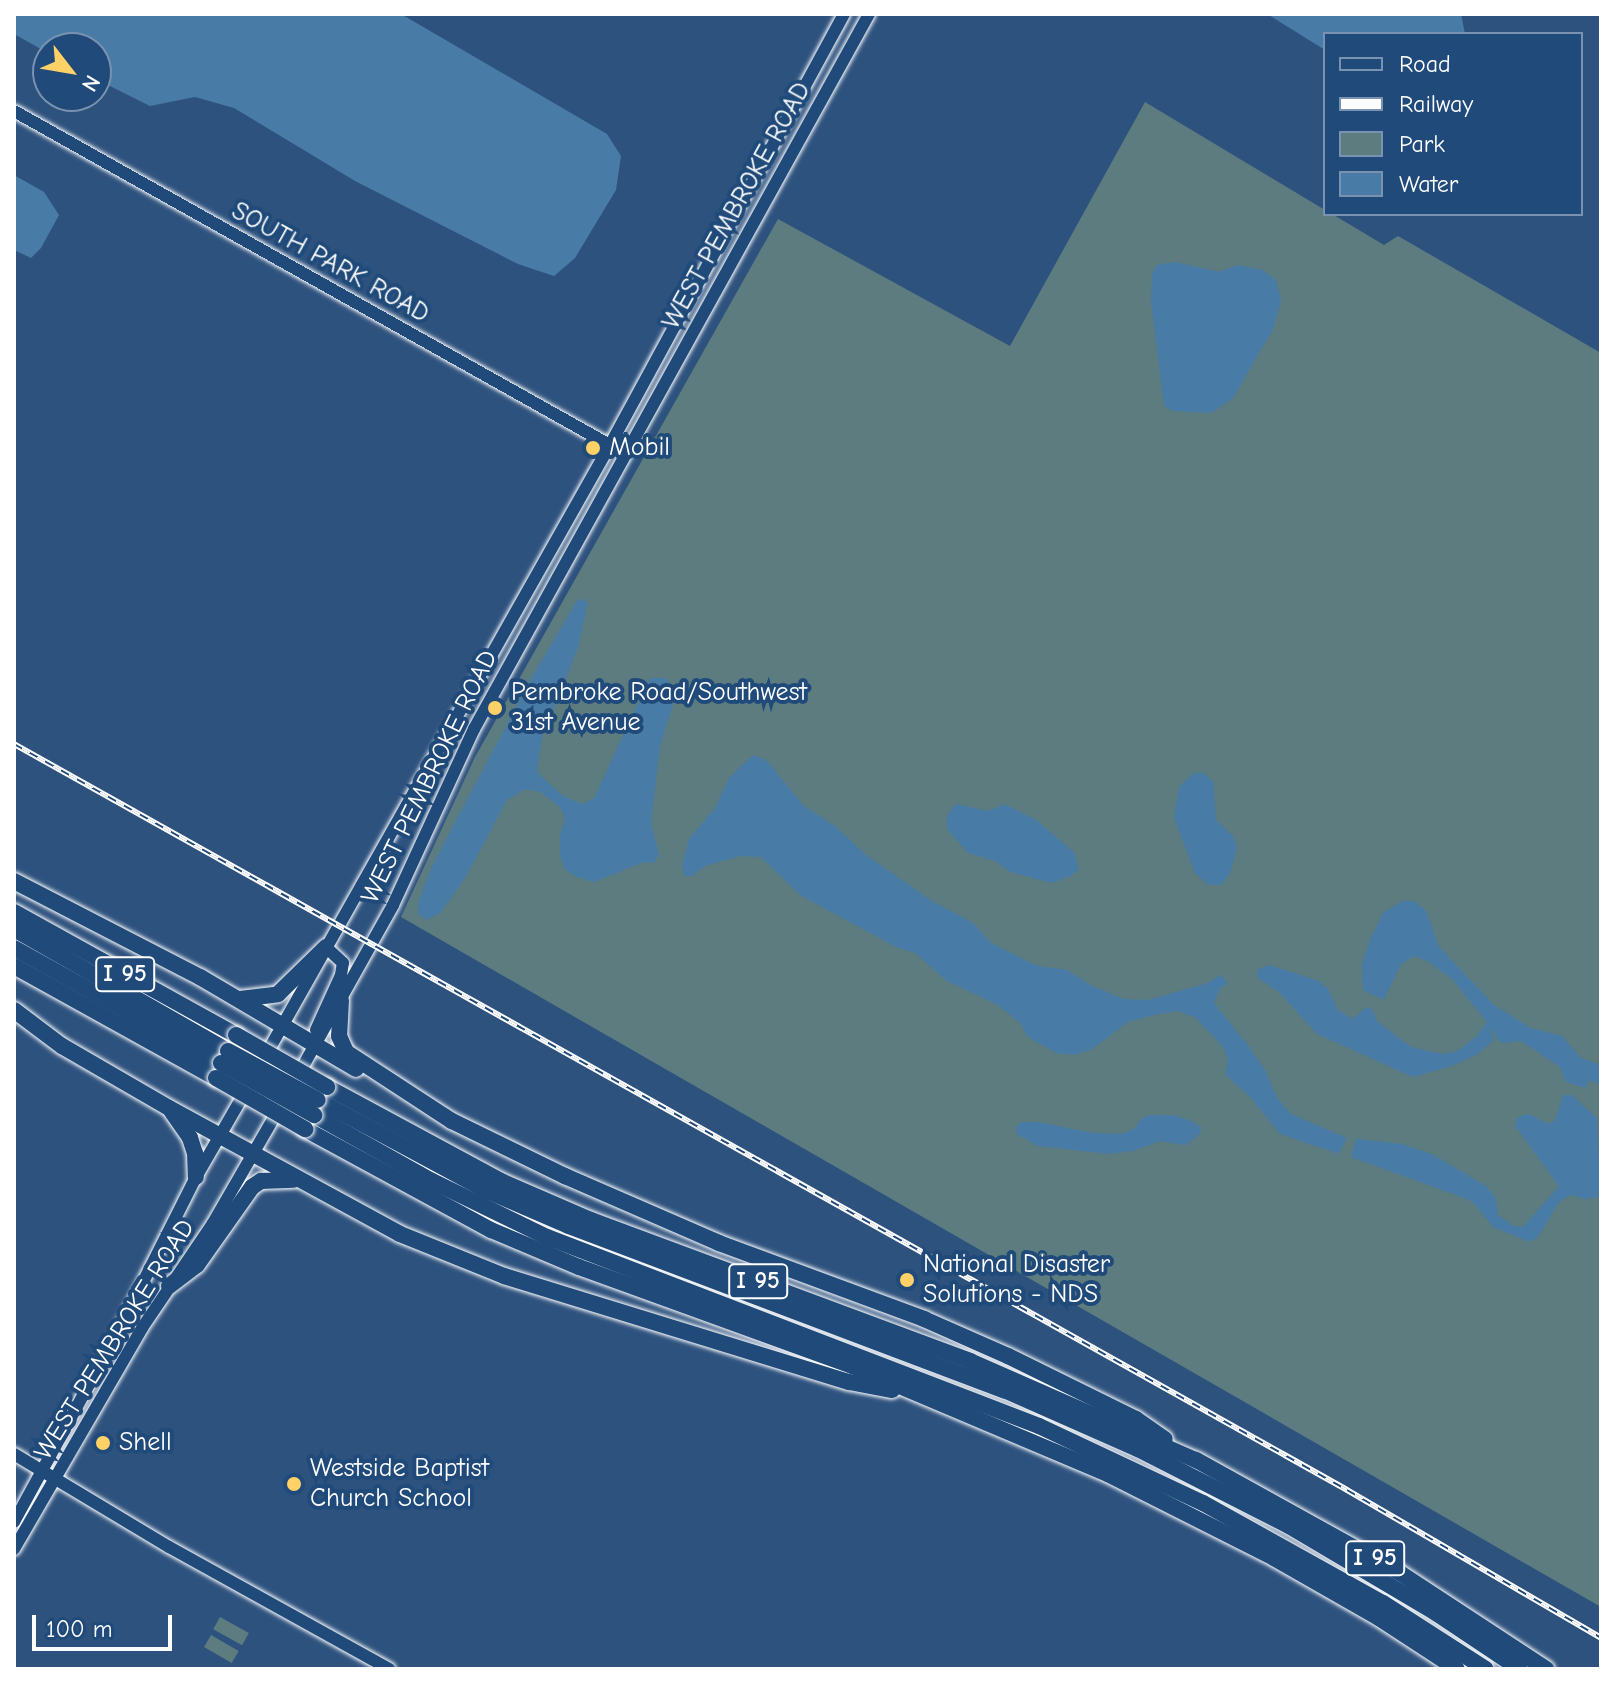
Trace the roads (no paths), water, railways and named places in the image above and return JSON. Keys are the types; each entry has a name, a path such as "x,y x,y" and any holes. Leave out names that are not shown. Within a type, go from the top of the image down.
{"highway":[{"path":"14,881 239,999 372,1078 398,1088 452,1121 565,1176 719,1243 924,1319 1075,1387 1136,1419 1196,1460"},
{"name":"I 95","path":"14,912 225,1057 316,1108 576,1214 970,1361 1196,1460 1400,1573 1546,1669"},
{"path":"14,929 225,1057"},
{"path":"239,999 278,994 326,947"},
{"path":"14,948 225,1057"},
{"name":"I 95","path":"14,966 225,1057 316,1108 491,1230 579,1267 929,1397 1181,1509 1379,1618 1457,1669"},
{"path":"341,1000 339,1036 346,1052 383,1074 398,1088"},
{"path":"14,1010 62,1046 297,1180 400,1234 504,1276 849,1382 929,1397"},
{"path":"169,1108 190,1138 196,1177"},
{"path":"316,1108 432,1181 547,1237 1039,1426 1203,1503 1383,1603 1486,1669"},
{"path":"316,1108 485,1190 569,1226 1004,1390 1138,1449 1289,1526 1436,1613 1520,1669"},
{"path":"169,1286 197,1265 252,1187 277,1178 297,1180"}],"main road":[{"name":"WEST PEMBROKE ROAD","path":"14,1522 218,1135 284,1025 610,445 844,14"},
{"name":"WEST PEMBROKE ROAD","path":"14,1549 169,1286 213,1223 341,1000 393,905 474,729 869,14"},
{"path":"811,75 816,96 811,118"},
{"name":"SOUTH PARK ROAD","path":"14,111 625,453"},
{"path":"747,235 755,209 751,189"},
{"path":"315,1045 316,1030 341,975 343,963 326,947"},
{"path":"14,1454 389,1669"}],"water":[{"path":"14,14 401,14 607,134 621,156 616,190 575,258 554,276 518,264 355,181 234,108 195,97 150,106 112,87 112,32 32,32 32,44 14,34"},
{"path":"1267,14 1461,14 1465,32 1323,32 1323,49"},
{"path":"14,175 44,192 59,215 41,248 31,258 14,250"},
{"path":"1175,262 1219,272 1237,265 1263,270 1276,280 1281,301 1273,329 1233,398 1211,413 1173,411 1164,406 1151,301 1152,274 1157,265"},
{"path":"578,599 588,602 578,648 542,737 537,772 563,796 583,804 594,798 650,678 666,678 676,695 660,746 651,823 659,854 654,863 644,862 594,882 577,877 565,869 560,856 560,835 565,818 560,807 540,792 525,789 507,800 464,880 440,913 427,920 418,914 418,903 432,866 532,677"},
{"path":"753,755 766,760 804,806 835,826 866,855 932,901 973,923 991,943 1037,966 1067,970 1092,986 1124,999 1148,1000 1208,983 1221,975 1228,984 1220,988 1214,1003 1247,1044 1265,1070 1277,1098 1291,1114 1347,1138 1339,1154 1280,1134 1250,1097 1225,1074 1228,1061 1224,1048 1196,1018 1178,1011 1158,1014 1128,1022 1091,1050 1073,1055 1056,1053 1028,1037 1019,1022 998,1005 947,981 915,953 898,948 800,895 761,857 740,856 705,866 692,876 684,876 682,865 689,839 715,808 729,778"},
{"path":"1194,773 1203,773 1213,781 1216,820 1233,836 1237,848 1230,873 1221,885 1208,885 1195,873 1174,818 1179,787"},
{"path":"956,804 988,811 1004,804 1035,819 1074,852 1079,869 1071,876 1052,883 1010,872 995,861 968,853 947,829 947,816"},
{"path":"1403,901 1414,901 1426,911 1439,947 1494,1005 1531,1028 1562,1036 1581,1058 1601,1065 1601,1086 1590,1080 1585,1088 1566,1082 1560,1067 1521,1041 1501,1043 1490,1027 1494,1040 1476,1055 1452,1066 1413,1077 1317,1034 1279,992 1258,978 1257,970 1269,965 1319,981 1328,989 1337,1009 1353,1019 1366,1007 1372,1009 1377,1021 1411,1047 1442,1054 1456,1052 1477,1036 1487,1022 1452,979 1429,962 1414,956 1401,964 1384,1000 1363,990 1362,964 1370,940 1383,913"},
{"path":"1563,1095 1572,1095 1597,1118 1601,1197 1585,1199 1571,1195 1559,1202 1537,1238 1529,1242 1493,1227 1472,1201 1351,1157 1356,1139 1402,1144 1432,1154 1486,1186 1496,1198 1498,1215 1514,1226 1523,1227 1559,1186 1515,1126 1518,1117 1529,1114 1549,1124 1555,1120"},
{"path":"1174,1115 1191,1121 1201,1127 1200,1134 1185,1145 1160,1141 1133,1151 1108,1154 1038,1146 1017,1134 1016,1128 1021,1122 1038,1122 1093,1133 1122,1134 1134,1129 1142,1118"}],"railway":[{"path":"14,744 1347,1490 1601,1638"}],"place":[{"name":"Mobil","path":"593,448"},
{"name":"Pembroke Road/Southwest 31st Avenue","path":"495,708"},
{"name":"National Disaster Solutions - NDS","path":"907,1280"},
{"name":"Shell","path":"103,1443"},
{"name":"Westside Baptist Church School","path":"294,1484"}]}
